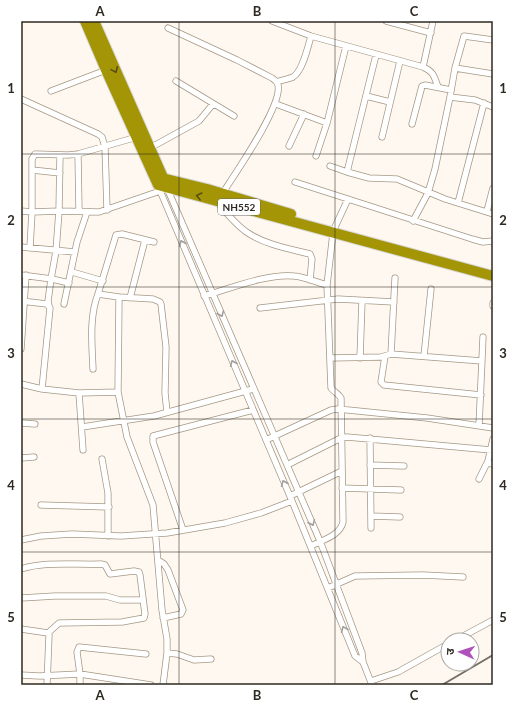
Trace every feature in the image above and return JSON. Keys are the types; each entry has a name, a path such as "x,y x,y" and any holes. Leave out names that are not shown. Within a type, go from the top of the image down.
{"highway":[{"path":"86,21 106,70 160,184"},
{"path":"94,21 150,148 160,184"},
{"name":"NH552","path":"160,184 219,197 493,276"},
{"name":"NH552","path":"334,230 493,269"}],"street":[{"path":"272,21 311,36 423,67 430,70 438,87"},
{"path":"386,21 430,33"},
{"path":"423,67 433,21"},
{"path":"168,28 237,60 277,82 278,93 276,104 268,120 219,197 240,227 250,234 266,241 310,254 312,259 310,280"},
{"path":"277,82 293,77 297,73 311,36"},
{"path":"413,221 428,193 435,169 462,38 464,36 493,40"},
{"path":"316,156 346,46"},
{"path":"347,172 376,55"},
{"path":"382,137 400,61"},
{"path":"455,68 493,74"},
{"path":"51,91 106,70"},
{"path":"176,81 234,116"},
{"path":"412,124 421,88 425,85 451,90"},
{"path":"366,96 390,102"},
{"path":"450,97 475,100 493,107"},
{"path":"21,99 102,137 105,147 107,210"},
{"path":"458,203 484,103"},
{"path":"150,148 199,120 213,104"},
{"path":"276,104 326,123"},
{"path":"289,146 304,114"},
{"path":"30,248 32,160 35,154 78,154 137,137"},
{"path":"78,154 79,211"},
{"path":"42,389 51,312 48,301 56,250 59,211 60,155"},
{"path":"330,166 369,178 397,179 428,193 493,214"},
{"path":"32,170 60,172"},
{"path":"295,182 472,240 483,242 493,241"},
{"path":"21,211 100,212 160,184"},
{"path":"160,184 212,294 320,541 362,653 363,662 371,683 398,672 440,648"},
{"path":"160,184 204,296 291,498 355,656 363,662"},
{"path":"486,211 493,188"},
{"path":"311,546 338,533 342,522 342,409 341,398 331,388 327,285 334,230 348,199"},
{"path":"64,304 78,238 87,212"},
{"path":"93,369 93,318 95,303 116,235 122,234 154,242"},
{"path":"130,298 145,240"},
{"path":"21,247 75,252"},
{"path":"72,272 103,280"},
{"path":"21,349 24,275 69,283"},
{"path":"204,296 250,282 279,276 294,276 327,285"},
{"path":"391,354 395,278"},
{"path":"424,356 431,289"},
{"path":"98,294 153,299 160,302 166,347 165,393 167,412"},
{"path":"119,297 118,392 127,437 153,505 163,618 167,640 167,654 163,685"},
{"path":"260,308 343,299 394,302"},
{"path":"360,358 362,301"},
{"path":"22,302 49,306"},
{"path":"479,426 483,337"},
{"path":"330,358 360,358 385,356 391,354 482,361"},
{"path":"385,356 382,382 384,386 481,395"},
{"path":"21,384 42,389 79,393 118,392"},
{"path":"82,427 154,416 253,389"},
{"path":"79,393 82,427 82,450"},
{"path":"266,440 331,410 342,409 427,418 493,428"},
{"path":"183,530 153,442 153,436 253,410"},
{"path":"21,423 35,424"},
{"path":"287,465 341,438 354,437 491,450"},
{"path":"370,438 371,528"},
{"path":"479,479 490,463 493,439"},
{"path":"21,458 34,457"},
{"path":"102,459 108,493 108,536"},
{"path":"370,465 404,466"},
{"path":"21,540 41,536 72,534 121,536 156,534 225,523 261,513 342,471"},
{"path":"342,488 401,490"},
{"path":"41,505 109,506"},
{"path":"371,516 400,517"},
{"path":"158,560 164,564 168,570 183,610 181,614 163,618"},
{"path":"21,569 33,565 46,564 101,564 105,565 110,574 137,571 140,575 145,614 144,618 122,622 59,623 48,633 47,685"},
{"path":"328,588 356,576 423,575 463,577"},
{"path":"21,598 106,596 120,600 143,600"},
{"path":"471,632 493,620"},
{"path":"21,629 48,633"},
{"path":"80,685 77,652 79,647 146,654"},
{"path":"167,654 177,654 194,660 211,659"},
{"path":"21,675 47,676 80,674 151,685"}],"railway":[{"path":"442,685 493,655"}]}
